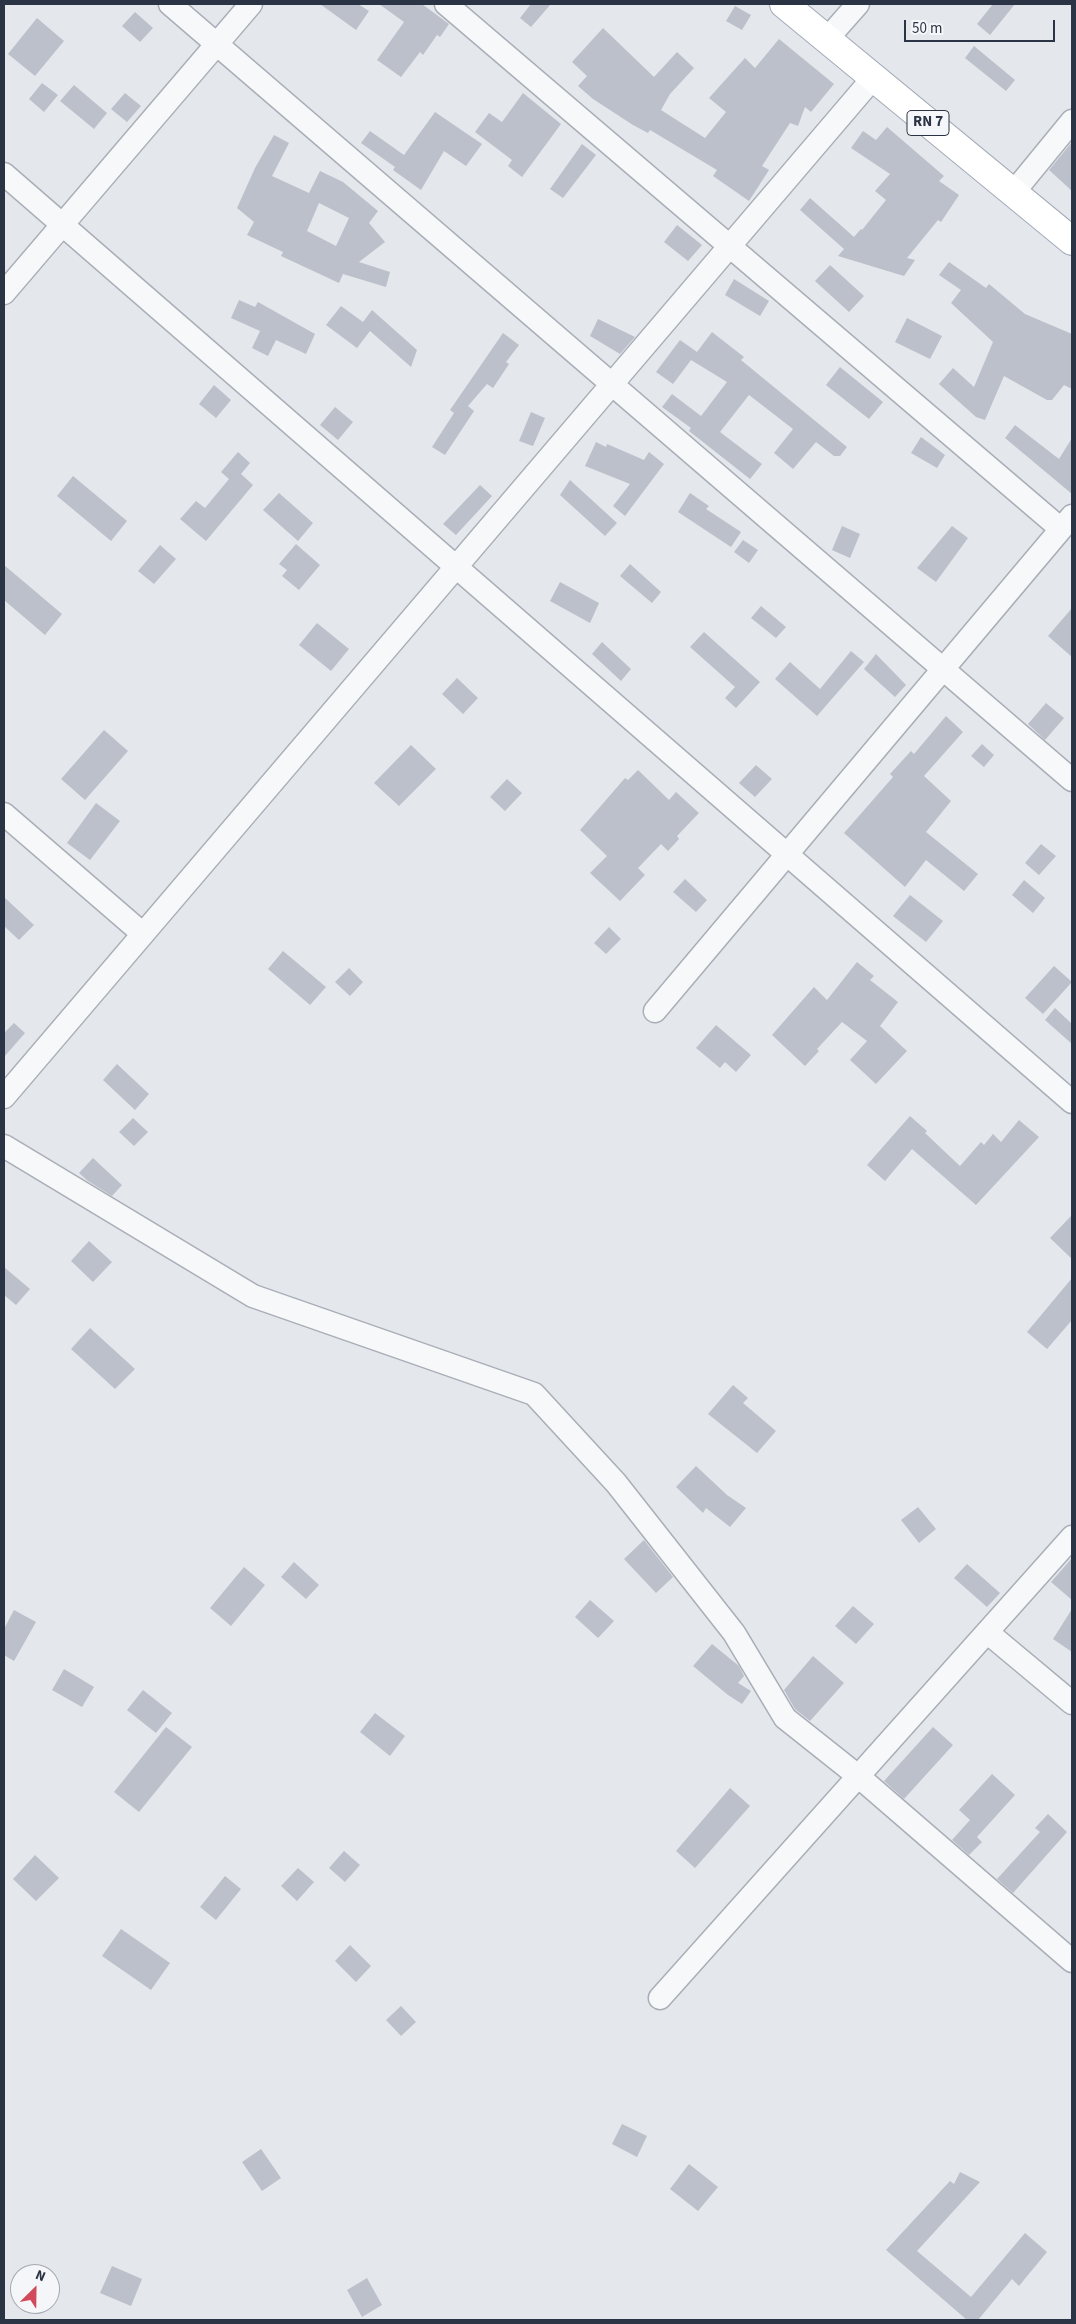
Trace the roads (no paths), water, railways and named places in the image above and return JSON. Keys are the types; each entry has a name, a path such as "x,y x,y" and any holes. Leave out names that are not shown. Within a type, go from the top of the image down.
{"main road":[{"name":"RN 7","path":"784,4 1072,241"}],"street":[{"path":"170,4 1072,780"},
{"path":"4,293 251,4"},
{"path":"446,4 730,246 1067,522 655,1012"},
{"path":"827,39 858,4"},
{"path":"4,1097 873,78"},
{"path":"1013,193 1072,121"},
{"path":"4,174 1072,1102"},
{"path":"4,814 143,934"},
{"path":"4,1146 253,1296 534,1394 616,1483 734,1633 784,1718 858,1776 1072,1961"},
{"path":"660,1998 1072,1537"},
{"path":"987,1632 1072,1703"}]}
